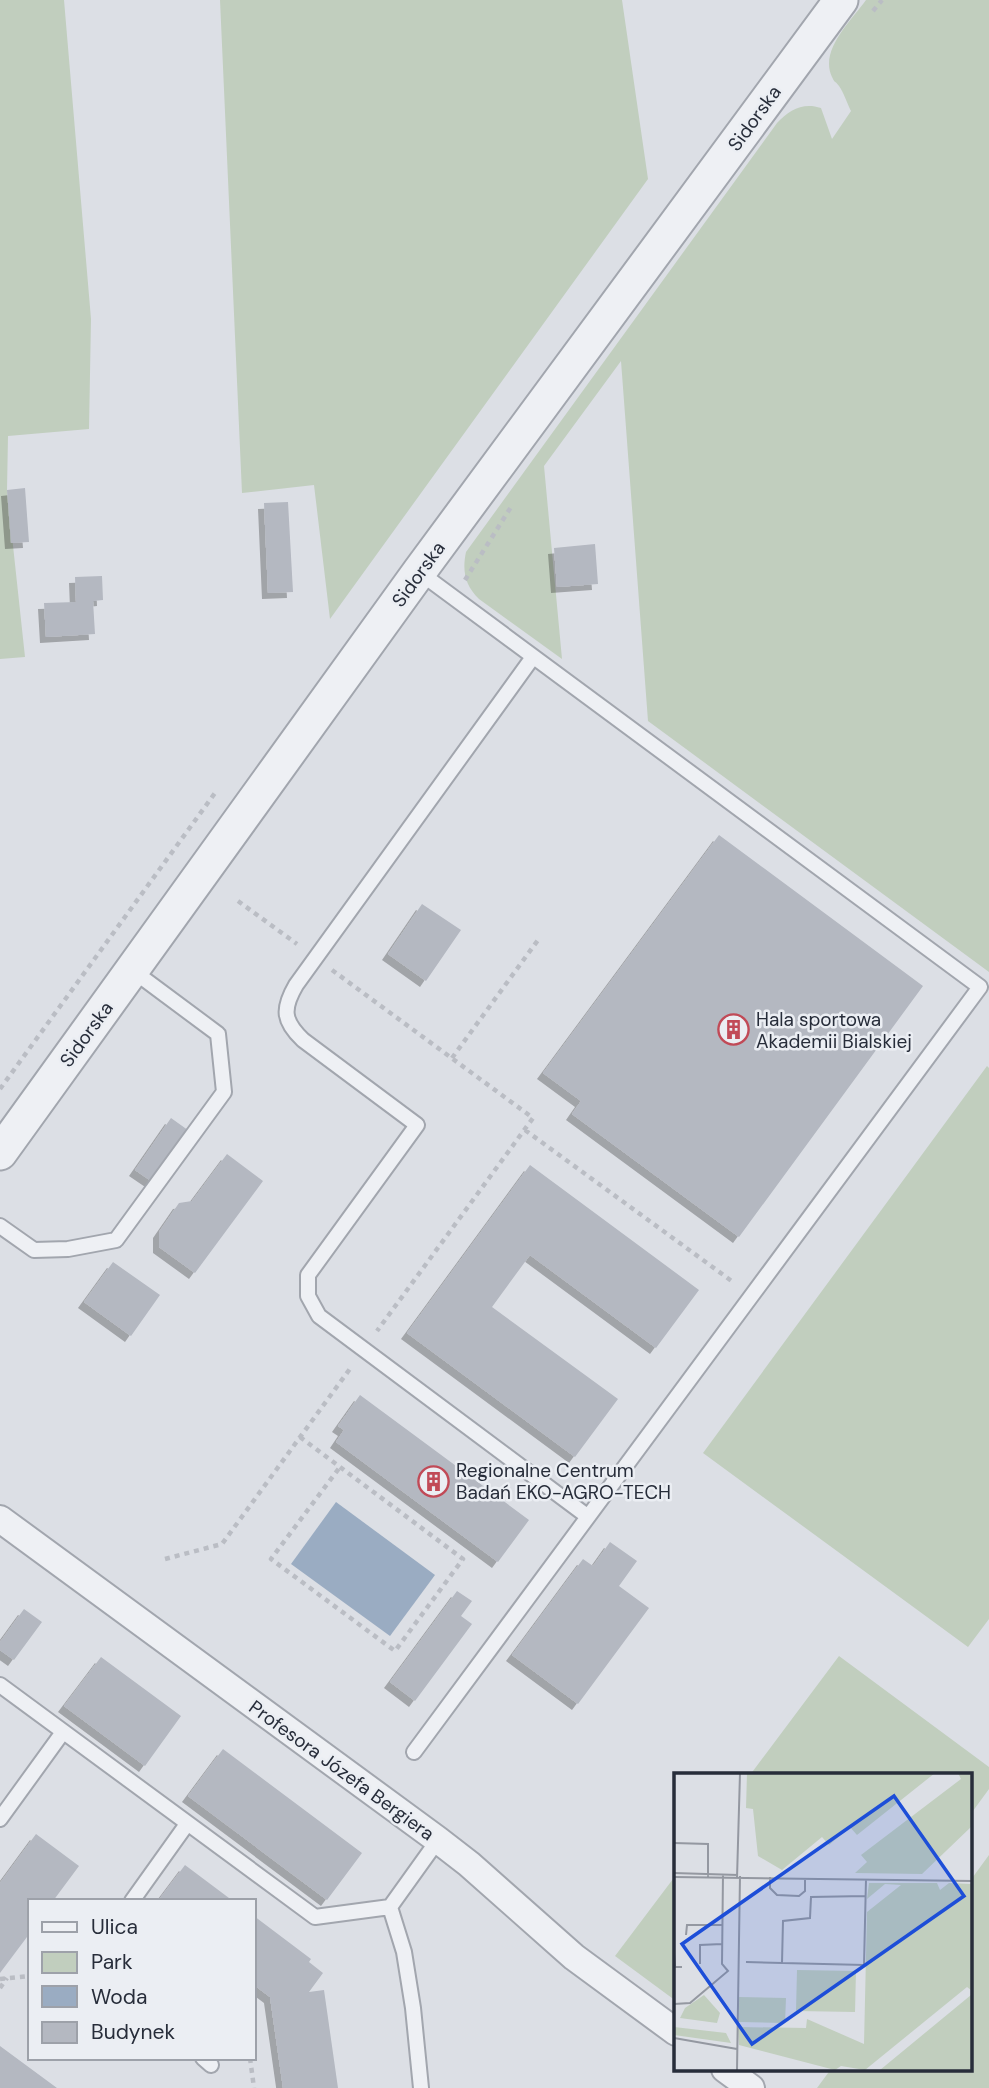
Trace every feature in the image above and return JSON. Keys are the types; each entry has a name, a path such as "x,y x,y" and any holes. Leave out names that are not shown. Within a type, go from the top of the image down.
{"street":[{"name":"Sidorska","path":"0,1153 419,572 841,0"},
{"name":"Profesora Józefa Bergiera","path":"0,1519 438,1840 574,1957 674,2031"},
{"path":"725,2070 751,2088"}],"lane":[{"path":"414,1752 980,987 419,572"},
{"path":"533,657 296,985 287,1000 286,1016 292,1030 303,1040 417,1125 309,1275 307,1296 319,1316 587,1516"},
{"path":"0,1226 34,1250 68,1249 116,1240 224,1092 218,1034 132,970"},
{"path":"0,1685 315,1917 390,1907 438,1840"},
{"path":"0,1819 63,1732"},
{"path":"133,1899 187,1824"},
{"path":"390,1907 405,1963 421,2088"}],"path":[{"path":"452,1058 538,940"},
{"path":"525,1130 752,1296"},
{"path":"165,1559 222,1544 364,1349"},
{"path":"300,1437 463,1559 394,1651 271,1559 340,1467"},
{"path":"0,1979 28,1976"},
{"path":"0,1988 7,1978"},
{"path":"250,2060 254,2088"}],"green space":[{"path":"0,0 64,0 91,319 89,429 8,436 7,490 25,657 0,659"},
{"path":"220,0 622,0 648,179 330,619 314,485 242,493"},
{"path":"866,0 989,0 989,972 648,721 621,361 544,466 562,659 479,599 470,588 464,565 466,552 777,123 797,108 821,108 832,139 851,111 832,77 830,56 839,36"},
{"path":"987,1066 989,1619 968,1647 703,1453"},
{"path":"839,1656 989,1767 989,1789 972,1812 972,1773 751,1773"},
{"path":"989,1855 989,2088 817,2088 830,2070 972,2070 972,1878"},
{"path":"674,1878 674,2000 615,1956"}],"water":[{"path":"336,1502 435,1575 390,1636 291,1564"}],"building":[{"path":"25,488 29,542 11,543 7,490"},
{"path":"288,502 293,592 268,593 264,503"},
{"path":"595,544 598,584 557,587 554,548"},
{"path":"102,576 103,600 93,601 95,634 46,637 44,603 76,602 75,577"},
{"name":"Hala sportowa Akademii Bialskiej","path":"719,835 923,986 739,1237 572,1114 581,1101 543,1073"},
{"path":"422,904 461,930 426,981 388,954"},
{"path":"171,1118 192,1133 157,1185 135,1170"},
{"path":"227,1154 263,1181 195,1273 159,1247 159,1232 179,1203 192,1201"},
{"path":"530,1165 699,1290 656,1348 530,1255 492,1307 618,1399 575,1457 407,1333"},
{"path":"113,1262 160,1295 131,1336 84,1302"},
{"name":"Regionalne Centrum Badań EKO-AGRO-TECH","path":"360,1395 529,1520 498,1562 336,1442 344,1430 338,1426"},
{"path":"610,1542 637,1561 619,1586 649,1608 578,1704 512,1655 583,1559 593,1566"},
{"path":"457,1591 472,1601 461,1616 472,1624 415,1701 390,1682"},
{"path":"24,1609 42,1622 14,1660 0,1650 0,1642"},
{"path":"101,1657 181,1716 145,1766 64,1706"},
{"path":"223,1749 362,1853 327,1900 188,1796"},
{"path":"36,1834 79,1866 54,1899 28,1899 28,1936 0,1973 0,1883"},
{"path":"185,1865 230,1899 160,1899"},
{"path":"256,1918 311,1959 309,1962 323,1973 309,1992 324,1990 338,2088 283,2088 270,1997 256,1986"},
{"path":"0,2046 57,2088 0,2088"}],"place":[{"name":"Hala sportowa Akademii Bialskiej","path":"733,1030"},
{"name":"Regionalne Centrum Badań EKO-AGRO-TECH","path":"433,1481"}]}
